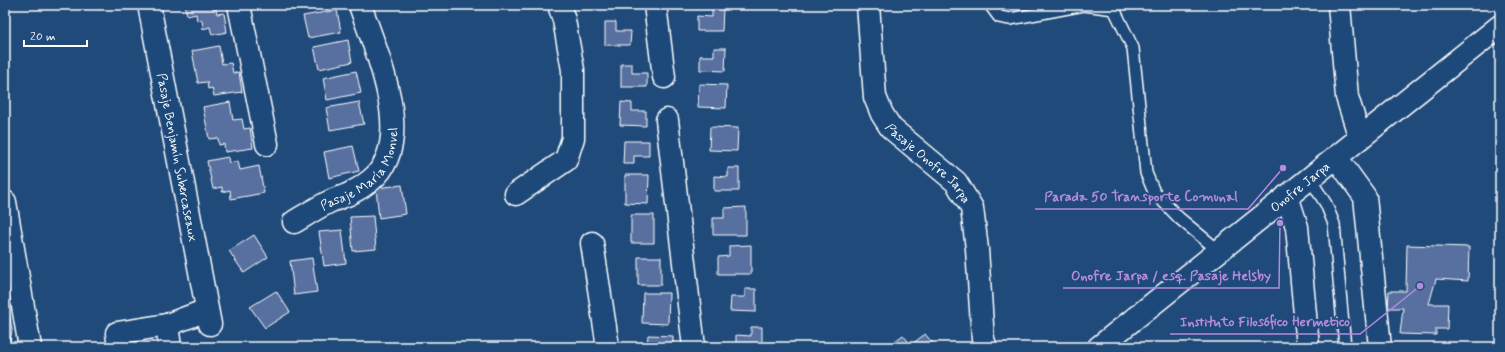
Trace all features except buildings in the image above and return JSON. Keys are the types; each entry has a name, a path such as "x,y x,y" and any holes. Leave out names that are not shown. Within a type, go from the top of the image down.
{"street":[{"name":"Pasaje Benjamín Subercaseaux","path":"119,347 117,333 208,317 149,5"},
{"path":"239,5 267,144"},
{"name":"Pasaje María Monvel","path":"294,222 332,200 350,194 372,179 387,160 392,141 391,104 382,70 360,5"},
{"path":"516,194 566,160 573,138 573,70 564,20 559,5"},
{"path":"655,5 664,77"},
{"name":"Pasaje Onofre Jarpa","path":"868,5 875,97 882,114 891,128 956,182 972,208 977,249 983,340 986,347"},
{"path":"1339,5 1347,97 1360,138"},
{"name":"Onofre Jarpa","path":"1099,347 1500,26"},
{"path":"667,120 694,347"},
{"path":"1336,157 1365,197 1380,347"},
{"path":"1287,196 1297,227 1308,347"},
{"path":"5,202 30,347"},
{"path":"592,243 608,347"},
{"path":"167,325 170,347"}],"lane":[{"path":"990,5 999,17 1010,19 1084,5 1114,9 1133,48 1146,172 1154,192 1179,218 1219,251"},
{"path":"1310,179 1326,204 1334,224 1345,347"}],"place":[{"name":"Parada 50 Transporte Comunal","path":"1283,168"},
{"name":"Onofre Jarpa / esq. Pasaje Helsby","path":"1280,223"},
{"name":"Instituto Filosófico Hermetico","path":"1420,286"}]}
